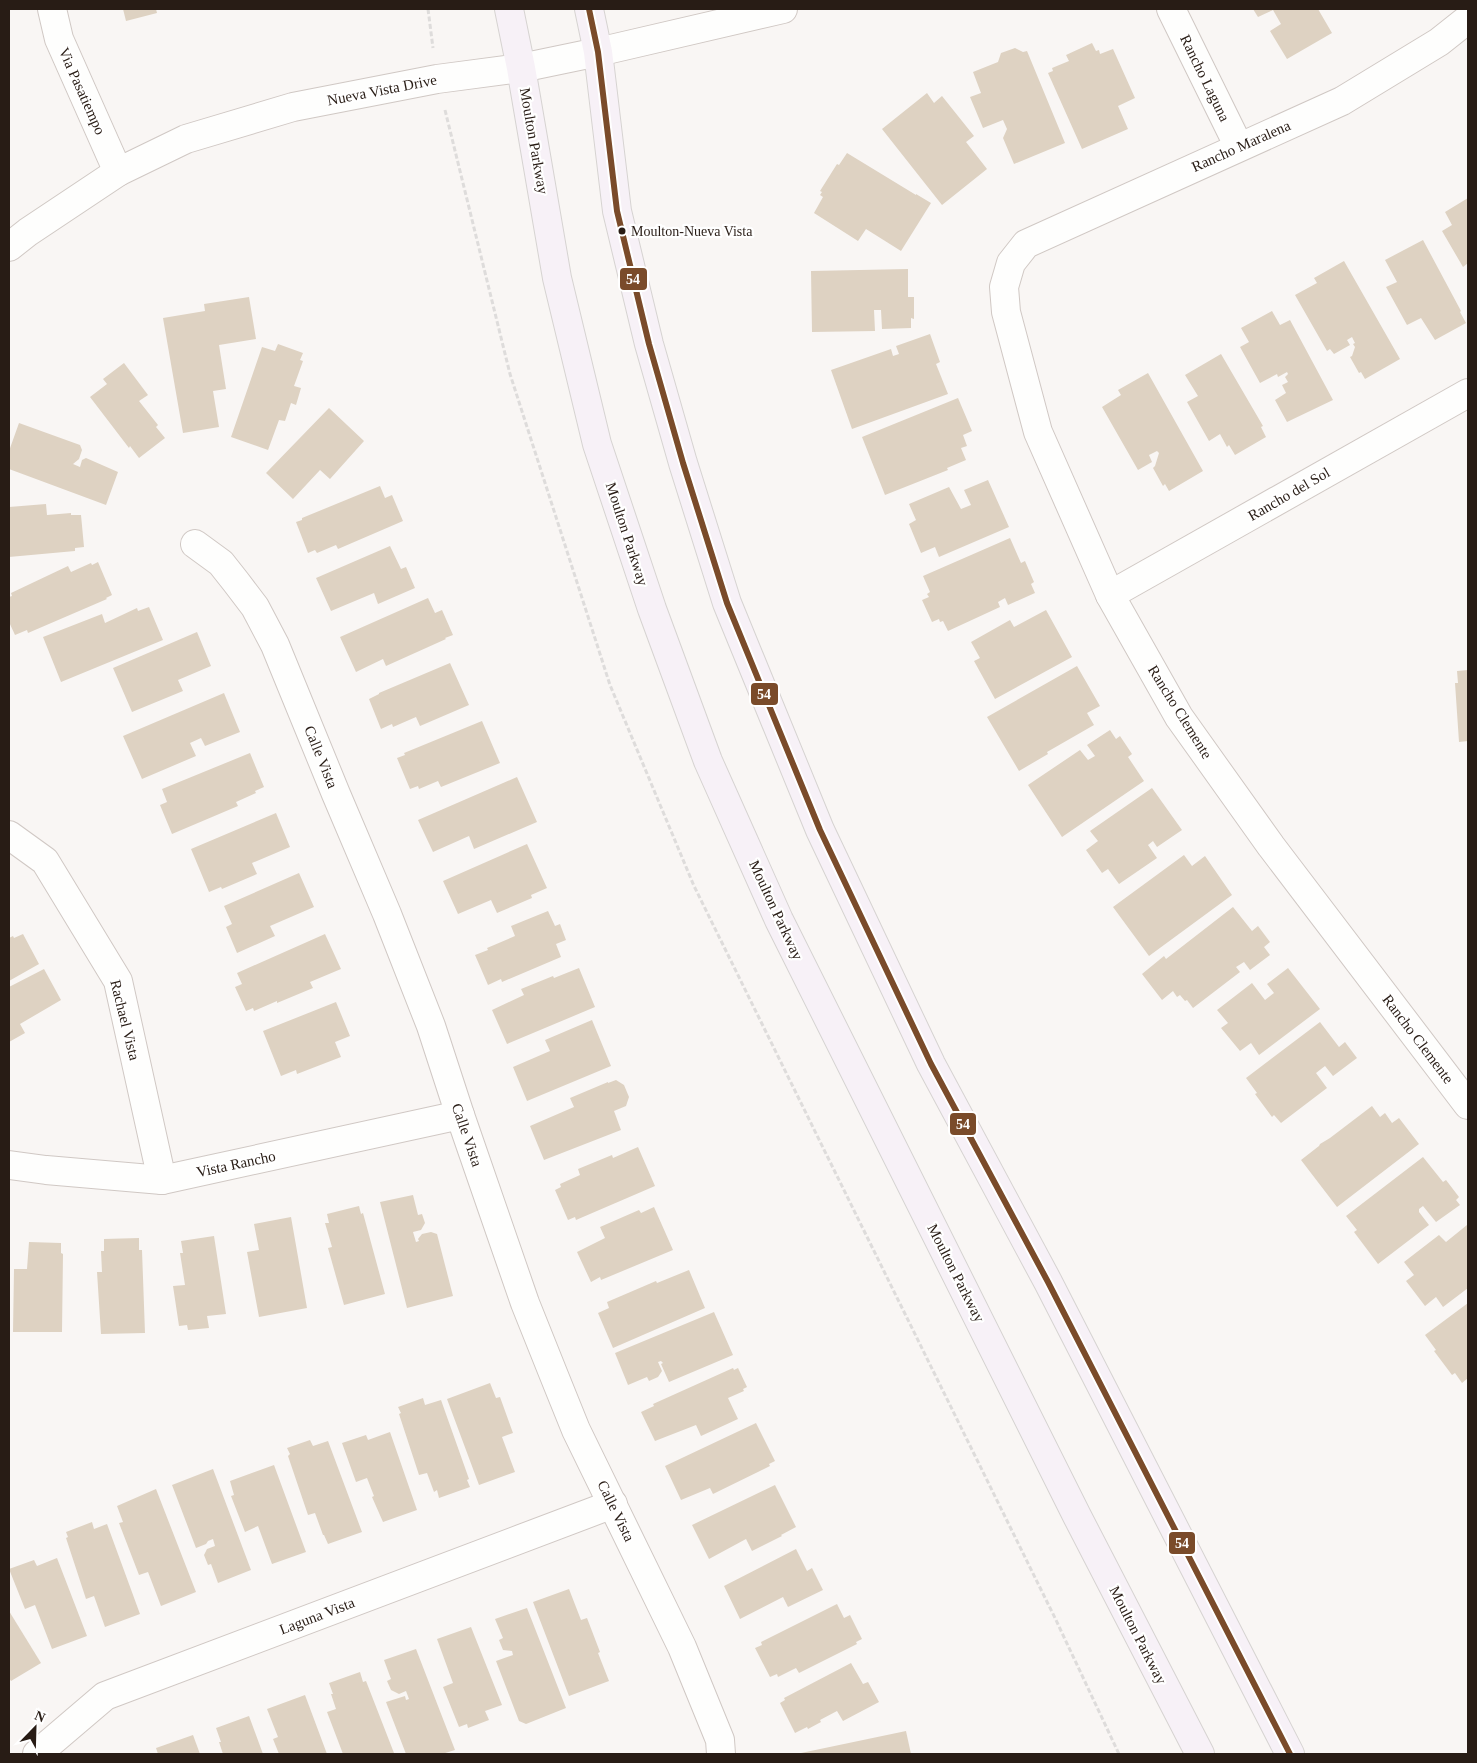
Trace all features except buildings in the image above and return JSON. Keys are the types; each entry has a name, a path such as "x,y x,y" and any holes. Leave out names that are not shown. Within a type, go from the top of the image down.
{"main road":[{"name":"Moulton Parkway","path":"509,9 557,278 597,444 652,609 708,761 783,929 1073,1507 1200,1754"},
{"path":"589,9 598,52 620,220 649,344 683,463 727,603 820,830 931,1064 1048,1282 1290,1754"}],"street":[{"name":"Via Pasatiempo","path":"52,9 59,39 118,172"},
{"name":"Nueva Vista Drive","path":"9,247 28,232 118,172 186,139 293,107 437,79 521,68 783,9"},
{"name":"Rancho Laguna","path":"1171,9 1239,147"},
{"name":"Rancho Maralena","path":"1011,263 1026,244 1342,101 1439,42 1468,19"},
{"name":"Rancho Clemente","path":"1011,263 1004,287 1006,312 1038,432 1110,596 1179,717 1271,846 1468,1105"},
{"name":"Rancho del Sol","path":"1110,596 1468,392"},
{"name":"Calle Vista","path":"195,544 221,563 255,607 275,645 391,922 432,1026 524,1303 576,1430 682,1647 720,1747"},
{"name":"Rachael Vista","path":"9,835 45,861 118,981 162,1180"},
{"name":"Vista Rancho","path":"9,1165 162,1180 460,1115"},
{"name":"Laguna Vista","path":"36,1754 105,1696 613,1504"}],"path":[{"path":"428,9 437,79 510,374 610,686 694,886 1055,1618 1119,1754"}],"transit line":[{"name":"54","path":"589,9 598,52 617,211 649,344 683,463 727,603 820,830 931,1064 1048,1282 1290,1754"}],"place":[{"name":"Moulton-Nueva Vista","path":"622,231"}]}
